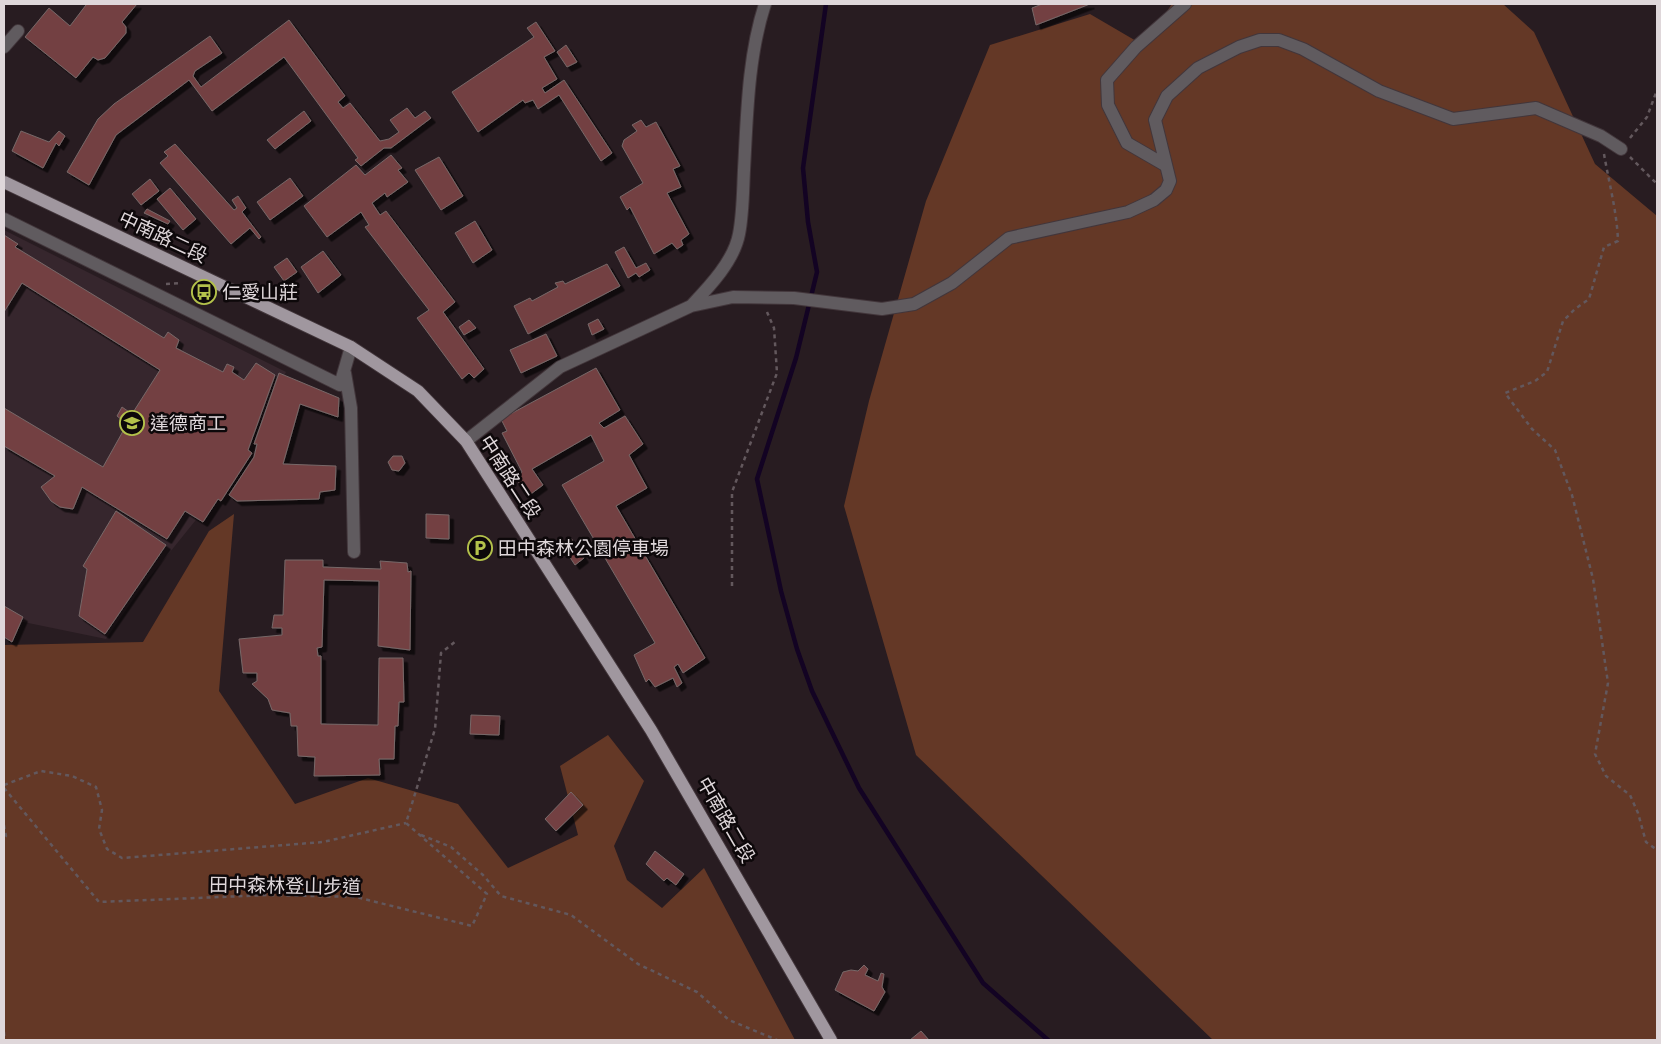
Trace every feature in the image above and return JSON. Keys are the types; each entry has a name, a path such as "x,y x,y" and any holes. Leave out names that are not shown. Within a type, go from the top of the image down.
{"main road":[{"name":"中南路二段","path":"4,182 351,347 418,391 466,440 651,730 831,1040"}],"street":[{"path":"691,306 711,285 728,258 739,235 748,102 759,22 765,4"},
{"path":"1165,165 1127,143 1108,105 1107,80 1136,47 1185,4"},
{"path":"4,47 18,31"},
{"path":"466,440 560,367 691,306 733,297 794,298 882,309 914,304 952,283 1009,238 1128,212 1154,200 1166,190 1170,181 1155,120 1167,96 1198,68 1239,47 1260,40 1279,40 1304,49 1379,91 1453,119 1536,108 1601,136 1621,149"},
{"path":"4,219 340,384 351,347"},
{"path":"344,368 351,408 354,552"}],"path":[{"path":"1657,90 1647,117 1621,149 1657,184"},
{"path":"1601,136 1611,199 1617,217 1618,241 1604,247 1589,299 1563,321 1547,372 1535,381 1505,393 1532,429 1555,450 1572,495 1594,579 1608,683 1595,754 1606,776 1630,795 1638,813 1646,842 1657,850"},
{"path":"732,586 732,492 777,374 774,328 760,298"},
{"path":"406,823 435,729 441,653 456,641"},
{"name":"田中森林登山步道","path":"41,771 72,776 96,787 102,810 99,829 107,849 122,858 323,842 406,823 487,894 472,926 356,897 269,895 99,902 4,786 41,771"},
{"path":"4,826 6,836 4,838"},
{"path":"418,833 451,847 483,875 501,896 571,915 638,964 697,992 729,1020 778,1040"},
{"path":"4,1032 5,1040"}],"shaded area":[{"path":"1172,4 1503,4 1534,32 1595,164 1657,216 1657,1040 1213,1040 916,755 844,506 869,401 926,201 990,45 1090,14 1143,45"},
{"name":"達德商工","path":"4,230 286,372 233,474 141,588 106,639 4,618"},
{"path":"234,514 219,691 295,804 368,778 458,804 508,868 578,835 560,766 608,735 644,781 614,846 627,880 662,908 704,868 795,1040 4,1040 4,645 143,642 209,531"}],"building":[{"path":"85,4 137,4 122,22 126,27 126,33 105,58 98,60 93,57 76,78 25,37 49,8 70,26"},
{"path":"1042,4 1090,4 1036,25 1032,8"},
{"path":"289,20 345,96 338,102 343,108 350,103 380,141 389,139 399,132 390,120 407,108 415,118 425,111 431,118 391,148 384,148 361,166 355,160 358,158 284,57 212,111 189,80 116,135 89,185 67,172 98,119 114,104 210,36 222,53 195,71 193,76 201,87"},
{"path":"536,22 555,51 544,57 557,79 542,88 545,93 564,80 612,153 601,161 559,95 538,109 533,100 525,103 523,100 478,132 452,92 534,37 527,28"},
{"path":"566,45 577,62 567,67 557,52"},
{"path":"304,111 311,121 275,149 267,140"},
{"path":"641,120 646,127 656,122 680,166 673,169 681,187 667,193 689,234 681,240 683,245 677,249 672,243 654,254 630,207 627,210 620,197 643,183 622,146 624,140 637,131 632,125"},
{"path":"21,131 49,142 59,131 65,136 59,146 56,143 43,168 12,151"},
{"path":"175,144 234,210 237,208 232,200 238,196 246,208 242,212 261,237 259,239 250,228 231,244 160,163 168,156 164,152"},
{"path":"391,155 402,168 398,170 408,182 387,197 385,193 372,203 380,215 386,211 455,302 443,312 484,369 474,378 469,373 462,379 417,318 429,310 365,227 369,225 361,212 327,237 304,206 356,165 365,175"},
{"path":"439,157 463,196 441,210 415,170"},
{"path":"290,178 303,196 270,220 257,202"},
{"path":"150,179 159,191 141,205 132,194"},
{"path":"170,188 196,219 183,230 157,199"},
{"path":"147,209 170,221 168,224 144,213"},
{"path":"475,221 492,250 473,263 455,233"},
{"path":"4,235 18,244 15,247 164,338 168,332 179,340 176,348 223,372 227,364 234,367 232,372 244,380 256,363 275,375 248,450 252,453 221,501 218,499 203,522 185,511 167,539 82,487 73,509 60,507 51,501 41,487 55,476 4,446 4,408 103,467 127,424 117,416 122,407 132,414 160,370 22,283 4,312"},
{"path":"624,247 636,268 646,263 650,270 639,277 636,273 628,278 615,252"},
{"path":"323,251 341,275 318,293 301,267"},
{"path":"287,258 297,272 284,281 274,267"},
{"path":"607,264 620,286 528,334 514,306 530,298 532,301 558,287 555,283 563,281 565,284"},
{"path":"598,319 604,329 592,335 588,324"},
{"path":"469,320 476,328 464,335 459,327"},
{"path":"546,334 557,356 521,373 510,350"},
{"path":"596,368 620,410 599,423 604,428 625,416 643,444 629,455 647,488 616,506 705,658 683,673 678,664 674,667 682,683 677,687 673,678 655,687 649,679 646,682 634,655 655,643 562,485 604,461 591,435 532,469 543,485 528,496 515,477 522,472 502,433 507,431 501,419"},
{"path":"279,373 339,398 338,417 300,404 283,464 336,466 335,490 320,492 319,499 237,501 229,495 254,457 257,444 254,444"},
{"path":"393,456 402,456 405,463 399,471 392,470 388,462"},
{"path":"116,511 166,545 105,634 79,616 87,569 83,566"},
{"path":"426,514 449,515 449,539 426,538"},
{"path":"571,538 584,558 575,565 561,544"},
{"path":"285,560 323,560 323,567 381,569 380,561 407,563 408,572 411,571 410,650 378,646 379,581 324,580 322,647 317,648 318,656 321,656 321,724 378,725 379,658 403,658 404,702 399,702 398,726 395,726 394,759 379,759 380,775 314,776 315,757 298,756 297,726 291,726 290,713 272,710 268,699 252,684 257,681 257,673 243,673 239,639 282,635 282,628 272,628 274,615 283,615"},
{"path":"4,606 23,617 12,642 4,637"},
{"path":"471,715 500,716 499,735 470,734"},
{"path":"571,792 583,805 556,831 545,819"},
{"path":"655,851 684,874 676,885 667,878 664,881 646,864"},
{"path":"864,965 868,969 865,975 878,981 881,973 884,974 882,987 885,992 874,1011 835,990 843,972 858,971"},
{"path":"921,1031 929,1040 910,1040"}],"waterway":[{"path":"826,4 803,168 808,222 817,272 796,358 757,479 781,591 797,649 812,691 859,788 983,983 1048,1040"}],"place":[{"name":"仁愛山莊","path":"204,292"},
{"name":"達德商工","path":"132,423"},
{"name":"田中森林公園停車場","path":"480,548"}]}
